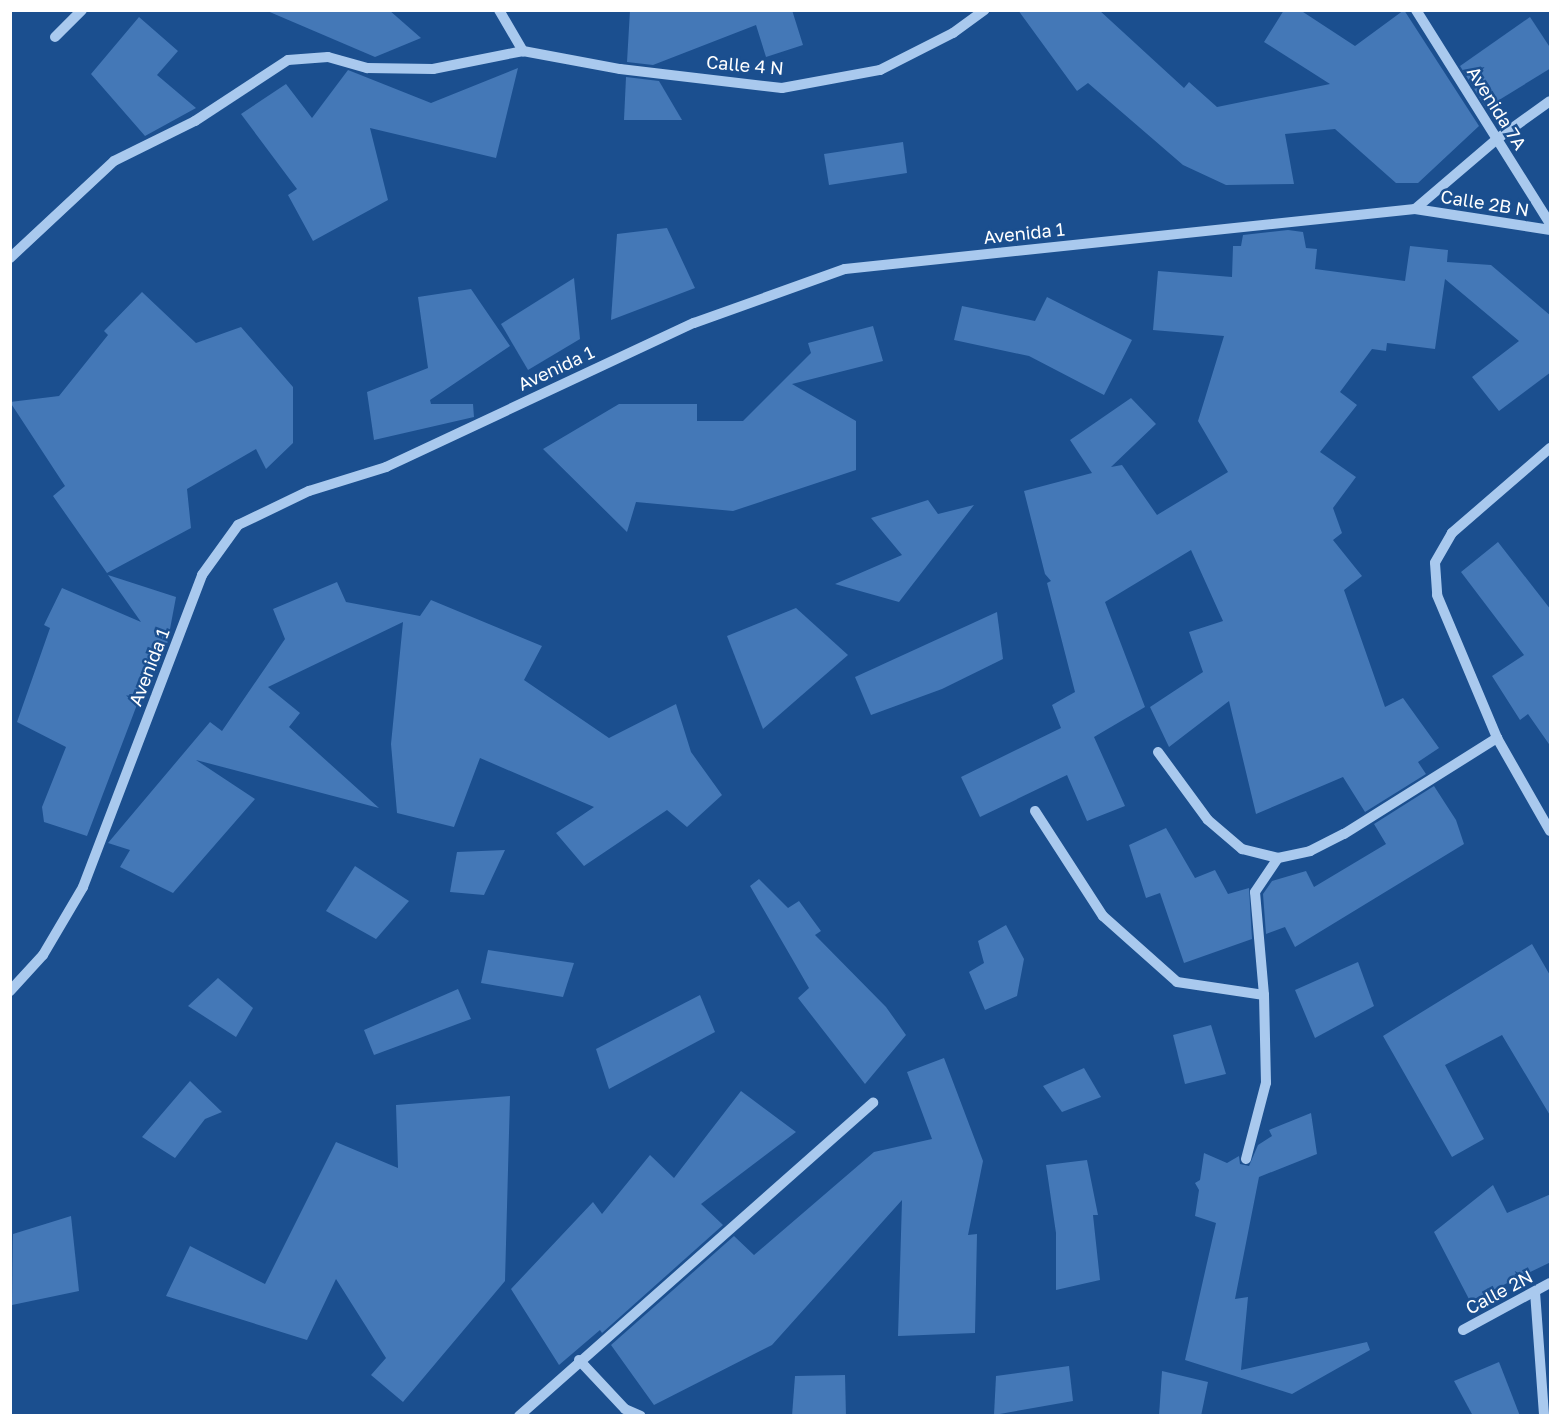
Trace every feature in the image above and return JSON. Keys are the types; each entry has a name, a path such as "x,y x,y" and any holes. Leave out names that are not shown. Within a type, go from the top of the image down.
{"street":[{"path":"55,37 82,10"},
{"path":"10,258 114,161 195,121 288,60 328,57 368,68 433,69 523,51 499,10"},
{"name":"Calle 4 N","path":"523,51 620,69 782,88 880,70 952,33 985,10"},
{"name":"Avenida 7A","path":"1416,10 1551,224"},
{"path":"1415,209 1497,139 1551,101"},
{"name":"Calle 2B N","path":"1415,209 1551,230"},
{"name":"Avenida 1","path":"10,991 43,955 82,886 202,575 238,525 309,490 386,467 694,323 845,269 1415,209"},
{"path":"1551,448 1452,533 1435,563 1437,595 1497,738 1551,831"},
{"path":"1158,752 1208,820 1242,849 1278,858 1310,851 1344,834 1497,738"},
{"path":"1035,811 1103,916 1177,982 1264,995"},
{"path":"1246,1159 1266,1083 1264,995 1254,892 1278,858"},
{"path":"519,1416 579,1360 873,1103"},
{"name":"Calle 2N","path":"1463,1330 1551,1283"},
{"path":"1534,1292 1544,1416"},
{"path":"579,1360 625,1409 640,1416"}],"building":[{"path":"265,10 389,10 421,38 375,57"},
{"path":"630,10 792,10 803,45 766,57 756,25 653,65 627,62"},
{"path":"1018,10 1099,10 1184,88 1189,82 1217,107 1330,84 1264,42 1284,10 1300,10 1355,46 1404,10 1479,126 1418,183 1396,183 1335,129 1285,134 1294,184 1226,185 1183,165 1088,83 1077,91"},
{"path":"139,17 178,51 157,75 196,108 145,136 91,74"},
{"path":"1530,17 1551,49 1551,68 1486,108 1460,66"},
{"path":"518,68 496,158 370,128 388,200 313,241 288,195 297,189 241,114 286,84 312,118 348,70 431,103"},
{"path":"626,77 659,81 682,120 624,120"},
{"path":"903,142 907,173 829,185 824,154"},
{"path":"667,228 695,288 611,320 617,234"},
{"path":"1288,230 1303,232 1306,248 1317,249 1315,269 1405,281 1410,246 1448,250 1447,262 1491,265 1551,316 1551,372 1499,411 1472,377 1519,341 1445,279 1435,349 1387,343 1386,351 1372,349 1340,392 1357,405 1320,452 1356,477 1333,508 1342,533 1333,540 1362,576 1344,590 1385,707 1403,698 1439,748 1418,762 1426,774 1365,812 1343,777 1256,814 1229,701 1169,747 1150,707 1203,672 1189,632 1223,621 1191,550 1105,602 1145,707 1094,737 1125,806 1087,821 1067,775 980,817 961,777 1061,728 1052,705 1075,692 1047,583 1051,581 1045,574 1024,491 1092,473 1070,440 1131,398 1156,424 1111,467 1122,465 1157,515 1228,472 1198,421 1224,336 1153,330 1158,271 1232,277 1233,246 1241,246 1243,235"},
{"path":"574,278 580,339 528,370 501,324"},
{"path":"471,289 510,346 430,400 431,404 473,404 474,417 374,440 367,392 428,368 418,297"},
{"path":"142,292 196,343 241,327 293,387 293,443 266,469 256,449 187,489 191,528 107,573 53,496 65,486 10,402 59,396 108,335 104,331"},
{"path":"1047,297 1132,340 1104,395 1029,356 954,340 962,306 1035,321"},
{"path":"873,326 883,361 792,384 856,421 856,470 733,511 636,502 627,532 543,449 619,404 697,404 697,421 743,421 811,353 808,343"},
{"path":"928,500 938,514 974,505 899,602 835,584 902,555 871,518"},
{"path":"1498,542 1551,610 1551,747 1528,714 1520,720 1492,676 1524,655 1461,572"},
{"path":"108,575 176,597 167,645 153,681 146,681 87,836 44,822 42,807 66,747 17,722 50,628 44,625 62,588 141,622"},
{"path":"337,582 346,602 420,616 431,600 542,646 524,680 609,738 676,704 691,752 722,795 687,827 667,810 584,866 556,833 594,807 480,758 454,827 397,813 391,744 403,622 268,687 300,713 289,727 379,808 196,760 255,799 173,893 120,867 130,850 108,843 210,722 222,731 285,639 273,609"},
{"path":"796,608 848,655 763,729 727,636"},
{"path":"997,612 1003,659 942,689 871,715 855,677"},
{"path":"1434,786 1456,820 1464,844 1295,947 1285,927 1266,934 1263,894 1272,881 1306,871 1314,887 1386,844 1374,824"},
{"path":"1166,828 1195,878 1215,870 1228,894 1249,888 1252,939 1184,963 1160,893 1146,898 1129,845"},
{"path":"505,850 484,895 450,892 457,852"},
{"path":"355,866 409,901 376,939 326,911"},
{"path":"759,879 788,908 799,901 821,931 815,935 886,1007 906,1035 865,1084 798,998 809,988 750,886"},
{"path":"1006,925 1024,959 1017,996 985,1010 969,972 984,963 978,941"},
{"path":"1532,944 1551,977 1551,1117 1502,1035 1445,1065 1484,1139 1452,1157 1383,1036"},
{"path":"488,950 574,963 563,997 481,983"},
{"path":"1358,962 1374,1006 1315,1038 1295,990"},
{"path":"218,978 253,1008 236,1037 188,1006"},
{"path":"458,989 471,1019 374,1055 364,1030"},
{"path":"700,995 715,1032 609,1089 596,1049"},
{"path":"1211,1025 1226,1074 1185,1084 1173,1035"},
{"path":"944,1058 983,1161 968,1235 977,1234 975,1333 898,1336 902,1200 772,1345 654,1405 611,1345 734,1236 754,1255 874,1152 932,1139 907,1072"},
{"path":"1084,1068 1101,1097 1062,1112 1043,1086"},
{"path":"190,1081 222,1112 205,1119 175,1158 142,1137"},
{"path":"741,1091 796,1132 701,1204 723,1225 602,1333 600,1330 559,1365 511,1289 593,1202 602,1214 650,1155 674,1178"},
{"path":"510,1096 505,1281 403,1402 371,1375 386,1358 336,1279 307,1340 166,1296 190,1246 265,1284 336,1142 398,1168 396,1105"},
{"path":"1311,1113 1317,1154 1259,1177 1235,1299 1248,1297 1241,1370 1367,1342 1370,1350 1292,1394 1185,1360 1216,1223 1195,1216 1199,1190 1195,1183 1200,1180 1204,1153 1227,1163 1239,1156 1240,1164 1249,1166 1258,1145 1272,1136 1269,1130"},
{"path":"1087,1160 1098,1215 1093,1215 1100,1280 1056,1290 1056,1233 1046,1165"},
{"path":"1493,1185 1507,1213 1551,1194 1551,1262 1470,1301 1434,1232"},
{"path":"71,1216 79,1291 12,1305 13,1234"},
{"path":"1499,1362 1520,1416 1473,1416 1454,1381"},
{"path":"1069,1366 1073,1401 994,1415 996,1376"},
{"path":"1162,1371 1208,1382 1201,1416 1159,1416"},
{"path":"845,1375 846,1416 792,1416 795,1376"}]}
